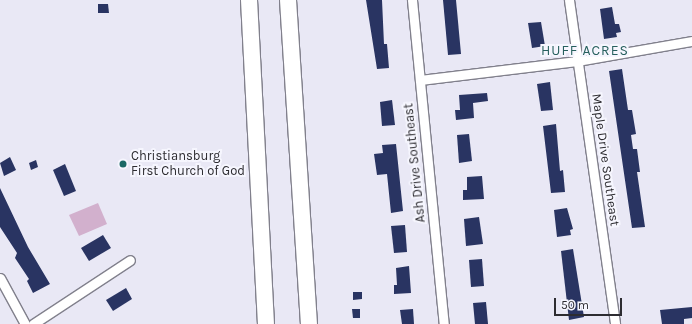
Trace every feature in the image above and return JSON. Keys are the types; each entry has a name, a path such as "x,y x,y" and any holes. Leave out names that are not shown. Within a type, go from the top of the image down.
{"highway":[{"path":"249,0 266,324"},
{"path":"288,0 309,324"}],"street":[{"name":"Ash Drive Southeast","path":"412,0 444,324"},
{"name":"Maple Drive Southeast","path":"569,0 615,324"},
{"path":"420,80 577,61 692,41"},
{"path":"33,324 130,260"},
{"path":"0,278 25,324"}],"shaded area":[{"path":"98,203 107,224 79,236 69,215"}],"building":[{"path":"366,0 382,0 384,44 387,44 389,68 377,69"},
{"path":"443,0 456,0 461,54 448,55"},
{"path":"98,4 108,4 109,13 98,13"},
{"path":"612,7 615,24 619,24 621,32 616,33 617,37 604,39 600,9"},
{"path":"541,22 545,46 532,48 528,23"},
{"path":"622,69 628,110 632,110 636,134 631,135 633,149 637,149 640,172 637,172 645,227 632,228 609,71"},
{"path":"550,82 553,110 541,111 537,84"},
{"path":"487,93 488,101 473,103 474,118 456,120 455,110 460,110 459,95"},
{"path":"392,100 395,125 382,126 380,102"},
{"path":"556,124 560,171 563,170 565,192 551,193 543,126"},
{"path":"469,134 472,161 459,163 457,135"},
{"path":"396,144 403,211 391,213 387,174 377,175 374,154 383,153 382,145"},
{"path":"10,157 16,170 4,176 0,163"},
{"path":"36,160 38,167 31,170 29,163"},
{"path":"65,164 76,191 64,196 53,170"},
{"path":"482,176 484,199 463,200 463,190 467,190 467,177"},
{"path":"0,188 28,247 50,284 33,293 27,281 29,279 15,258 17,253 0,227"},
{"path":"567,208 573,229 570,230 571,235 557,237 554,210"},
{"path":"479,217 483,244 466,246 464,219"},
{"path":"405,225 407,252 394,253 391,226"},
{"path":"103,235 111,248 89,261 81,248"},
{"path":"573,249 584,317 569,320 561,251"},
{"path":"482,259 484,286 471,287 469,260"},
{"path":"409,266 411,293 394,294 394,285 397,285 396,268"},
{"path":"126,288 132,299 113,311 106,300"},
{"path":"353,292 362,292 362,299 353,300"},
{"path":"486,302 488,324 475,324 473,303"},
{"path":"692,307 692,318 684,319 684,324 662,324 660,310"},
{"path":"352,309 360,309 360,318 353,318"},
{"path":"413,309 414,324 402,324 400,310"}],"place":[{"name":"Christiansburg First Church of God","path":"123,164"}],"district":[{"name":"HUFF ACRES","path":"585,51"}]}
